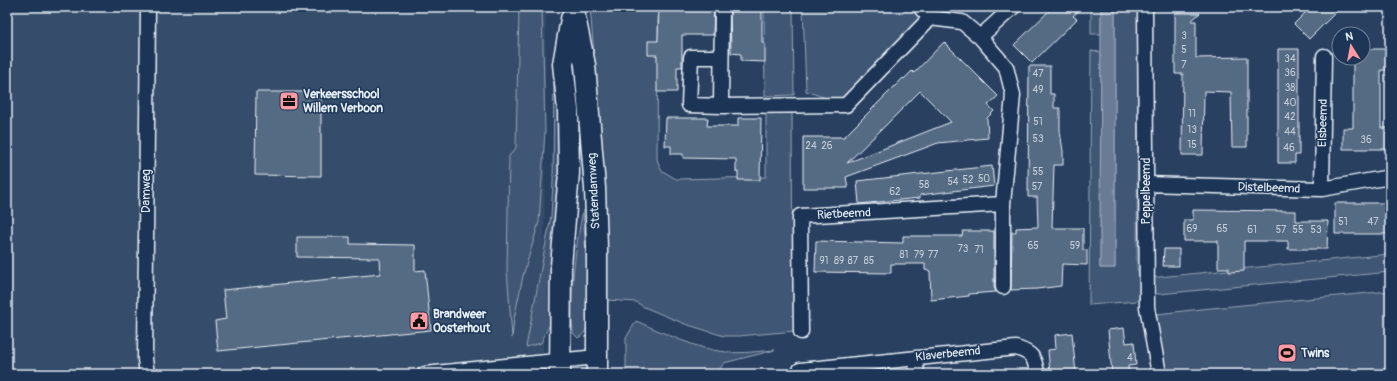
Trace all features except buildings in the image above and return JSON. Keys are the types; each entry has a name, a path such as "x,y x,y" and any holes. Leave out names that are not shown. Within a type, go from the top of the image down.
{"main road":[{"name":"Statendamweg","path":"573,8 585,65 595,188 597,248 597,366"},
{"name":"Statendamweg","path":"560,367 561,266 569,173 568,110 563,64 573,8"}],"street":[{"name":"Damweg","path":"147,374 145,351 148,7"},
{"path":"721,106 722,7"},
{"path":"920,7 930,18 962,22 980,37 1006,67 1014,95 1003,204 1003,287"},
{"path":"980,37 1013,7"},
{"name":"Peppelbeemd","path":"1145,7 1147,307 1159,374"},
{"path":"721,57 691,57 689,105 846,105 930,18"},
{"name":"Elsbeemd","path":"1322,190 1324,56"},
{"name":"Distelbeemd","path":"1146,184 1322,190 1390,177"},
{"name":"Rietbeemd","path":"801,332 800,216 1003,204"},
{"name":"Klaverbeemd","path":"798,374 800,370 1016,348 1028,352 1036,362 1037,374"},
{"path":"915,358 916,374"},
{"path":"425,374 597,366"}],"shaded area":[{"path":"7,7 546,7 543,374 7,374"},
{"path":"519,7 542,7 545,131 539,222 523,276 514,319 512,338 507,269 509,156 516,148"},
{"path":"590,7 658,7 657,159 661,170 676,179 766,177 766,113 792,113 793,308 795,331 724,336 685,324 644,307 636,302 607,300 598,102"},
{"path":"764,7 793,7 794,95 765,96"},
{"path":"803,7 920,7 930,18 846,105 806,91"},
{"path":"1087,7 1098,7 1101,10 1101,34 1091,34 1091,10"},
{"path":"1098,7 1115,7 1115,268 1100,268 1101,10"},
{"path":"1115,7 1132,7 1133,11 1138,12 1137,268 1141,289 1137,301 1089,305 1091,51 1101,52 1100,268 1115,268"},
{"path":"554,70 562,123 551,322 541,343 526,347 551,216 553,183"},
{"path":"583,210 590,313 586,330 578,338 573,333 572,287 575,256"},
{"path":"1390,254 1390,272 1159,294 1152,293 1149,278"},
{"name":"Twins","path":"1390,291 1390,374 1162,374 1154,324 1157,314"},
{"path":"636,321 703,348 738,353 775,350 724,363 716,374 626,374 626,338"}],"place":[{"name":"Verkeersschool Willem Verboon","path":"289,101"},
{"name":"Brandweer Oosterhout","path":"419,321"},
{"name":"Twins","path":"1287,353"}]}
